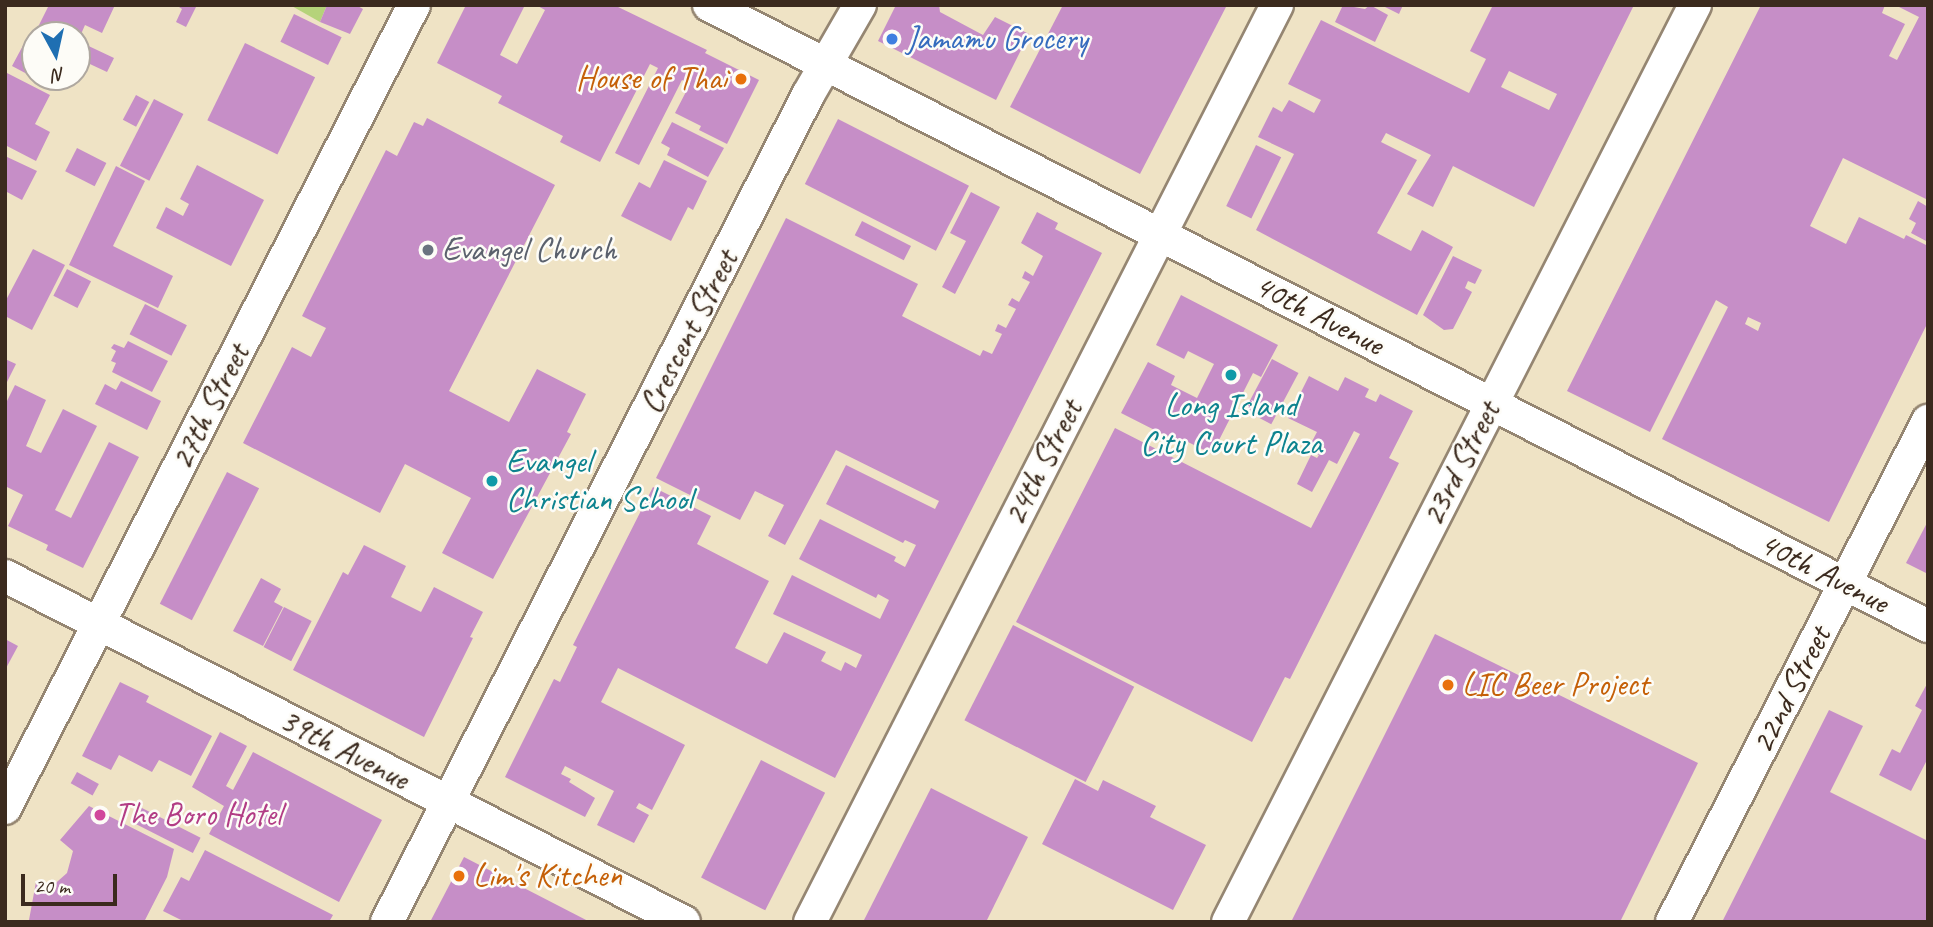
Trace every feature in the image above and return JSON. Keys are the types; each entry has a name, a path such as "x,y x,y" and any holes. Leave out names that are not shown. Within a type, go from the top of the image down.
{"street":[{"name":"27th Street","path":"5,808 414,5"},
{"name":"40th Avenue","path":"709,5 1928,626"},
{"name":"Crescent Street","path":"387,922 826,65 860,5"},
{"name":"24th Street","path":"810,922 1277,5"},
{"name":"23rd Street","path":"1228,922 1695,5"},
{"name":"22nd Street","path":"1672,922 1928,421"},
{"name":"39th Avenue","path":"5,576 684,922"}],"green space":[{"path":"290,5 327,5 320,22"}],"building":[{"path":"49,5 115,5 102,33 91,28 91,21 41,21"},
{"path":"176,5 197,5 186,27 176,22 182,9"},
{"path":"327,5 356,5 363,9 350,34 320,22"},
{"path":"466,5 525,5 500,55 517,64 545,10 536,5 614,5 707,50 705,53 759,80 727,144 699,130 701,126 675,113 690,84 682,80 639,165 615,153 658,68 650,64 600,162 560,142 563,136 498,103 502,96 437,63"},
{"path":"896,5 939,5 940,12 983,35 995,17 1029,34 996,100 878,41"},
{"path":"1063,5 1227,5 1140,174 1010,107"},
{"path":"1343,5 1365,9 1370,5 1388,15 1375,42 1335,22"},
{"path":"1381,5 1403,5 1399,14"},
{"path":"1493,5 1634,5 1534,207 1453,166 1433,207 1407,194 1431,155 1386,133 1381,142 1417,160 1377,233 1411,251 1422,230 1453,247 1417,315 1256,230 1294,154 1258,137 1273,107 1282,112 1289,100 1314,113 1321,100 1288,84 1321,20 1469,93 1486,59 1470,51","holes":["1509,71 1557,94 1549,110 1501,87"]},
{"path":"1761,5 1885,5 1882,13 1905,24 1889,56 1897,60 1919,17 1895,5 1928,5 1928,200 1843,158 1810,226 1846,244 1859,217 1904,239 1906,235 1928,246 1928,322 1829,522 1662,439 1728,307 1716,300 1650,432 1567,391","holes":["1748,317 1761,323 1758,331 1745,324"]},
{"path":"294,14 342,37 328,65 280,42"},
{"path":"245,43 315,77 277,154 207,120"},
{"path":"91,47 114,58 107,72 91,65"},
{"path":"21,49 21,71 12,66"},
{"path":"7,73 21,80 21,91 42,91 50,95 35,124 50,132 36,161 5,145"},
{"path":"136,95 149,102 136,127 123,120"},
{"path":"154,99 183,114 149,181 120,166"},
{"name":"Evangel Church","path":"427,118 555,185 449,391 509,422 537,369 586,394 567,432 571,434 493,579 442,553 471,498 405,464 380,513 243,443 292,347 311,357 326,328 302,316 386,150 397,156 414,122 423,126"},
{"path":"838,119 969,186 936,251 805,184"},
{"path":"672,122 724,148 708,177 667,155 670,148 661,143"},
{"path":"1256,145 1281,157 1251,218 1226,206"},
{"path":"77,148 106,163 95,186 65,171"},
{"path":"5,156 37,171 22,200 7,192 5,196"},
{"path":"664,160 707,181 693,210 688,207 671,241 621,216 639,182 650,188"},
{"path":"197,165 264,200 231,266 156,228 166,207 183,216 189,204 180,199"},
{"path":"116,166 145,181 113,246 173,276 158,308 69,265"},
{"path":"971,192 1000,207 955,294 942,287 966,241 950,233"},
{"path":"1918,201 1928,207 1928,242 1911,233 1916,223 1909,219"},
{"path":"1037,212 1058,223 1055,229 1102,253 835,778 618,668 601,702 685,745 652,810 639,803 636,808 649,815 634,843 597,825 614,791 565,766 561,774 595,798 585,817 505,777 554,679 560,682 577,647 573,645 653,487 711,516 697,544 769,581 735,648 767,664 784,632 826,652 821,661 841,671 845,662 856,668 862,655 773,614 792,575 880,619 889,600 878,594 876,598 799,559 820,519 896,557 894,561 905,567 916,545 905,540 903,543 826,504 846,465 935,509 939,501 836,450 785,545 768,536 784,505 755,491 740,520 656,478 786,218 918,284 902,316 980,356 983,350 992,354 1002,334 995,331 998,324 1006,328 1016,309 1008,305 1012,298 1019,302 1030,282 1022,278 1025,271 1033,276 1043,256 1021,243"},
{"path":"862,221 911,246 904,260 855,235"},
{"path":"33,249 65,265 32,330 5,316 5,302"},
{"path":"1453,256 1482,270 1475,284 1468,281 1465,288 1472,292 1453,329 1444,330 1423,315"},
{"path":"67,269 91,281 77,308 53,296"},
{"name":"Long Island City Court Plaza","path":"1181,295 1278,345 1261,377 1253,373 1212,454 1188,442 1186,446 1121,413 1148,362 1175,376 1171,385 1197,398 1214,364 1188,351 1184,359 1156,345"},
{"path":"145,304 187,325 171,356 130,334"},
{"path":"128,341 168,361 152,392 112,372 116,363 111,361 116,351 111,348 114,344 124,348"},
{"path":"5,359 16,364 5,386"},
{"path":"1272,359 1298,373 1271,424 1245,410"},
{"path":"1309,376 1338,391 1345,377 1369,389 1365,397 1376,402 1380,394 1413,411 1389,458 1399,463 1290,679 1285,677 1252,742 1016,622 1115,428 1311,528 1360,434 1354,431 1337,464 1329,460 1312,492 1297,484 1311,455 1317,458 1319,455 1308,449 1317,432 1288,418"},
{"path":"121,381 161,401 147,430 95,404 105,384 116,390"},
{"path":"15,385 46,400 26,446 41,453 63,409 97,426 55,510 71,518 109,442 139,457 83,568 46,550 48,545 8,526 23,495 5,486 5,405"},
{"path":"227,472 259,488 192,620 160,604"},
{"path":"1928,521 1928,574 1906,563"},
{"path":"364,545 406,566 391,597 421,612 434,587 483,612 424,737 293,670 343,572 348,575"},
{"path":"261,578 281,589 274,602 283,607 263,646 233,631"},
{"path":"284,607 312,621 291,661 264,647"},
{"path":"1013,625 1134,687 1086,782 964,720"},
{"path":"1435,634 1698,763 1620,922 1291,922"},
{"path":"5,639 18,646 5,670"},
{"path":"120,682 149,696 146,702 212,736 191,776 159,760 152,772 119,755 111,770 82,756"},
{"path":"1928,682 1928,758 1911,791 1879,775 1892,749 1900,753 1922,710 1915,706"},
{"path":"1829,710 1863,726 1830,792 1928,841 1928,922 1722,922"},
{"path":"220,732 247,746 226,786 233,790 253,752 382,820 339,902 209,834 224,806 192,787"},
{"path":"761,760 825,793 765,910 701,878"},
{"path":"77,772 99,784 93,795 71,783"},
{"path":"1075,779 1098,791 1103,780 1156,806 1150,817 1206,845 1173,910 1042,844"},
{"path":"931,788 1028,837 986,922 863,922"},
{"path":"89,806 174,849 167,877 144,922 31,922 29,920 36,882 49,889 67,873 73,851 60,840"},
{"path":"140,807 201,838 193,853 132,822"},
{"path":"205,850 333,915 329,922 185,922 163,911 181,877 189,881"},
{"path":"464,857 590,922 430,922"}],"place":[{"name":"Jamamu Grocery","path":"892,39"},
{"name":"House of Thai","path":"741,79"},
{"name":"Evangel Church","path":"428,250"},
{"name":"Long Island City Court Plaza","path":"1231,375"},
{"name":"Evangel Christian School","path":"492,481"},
{"name":"LIC Beer Project","path":"1448,685"},
{"name":"The Boro Hotel","path":"100,815"},
{"name":"Lim's Kitchen","path":"459,876"}]}
